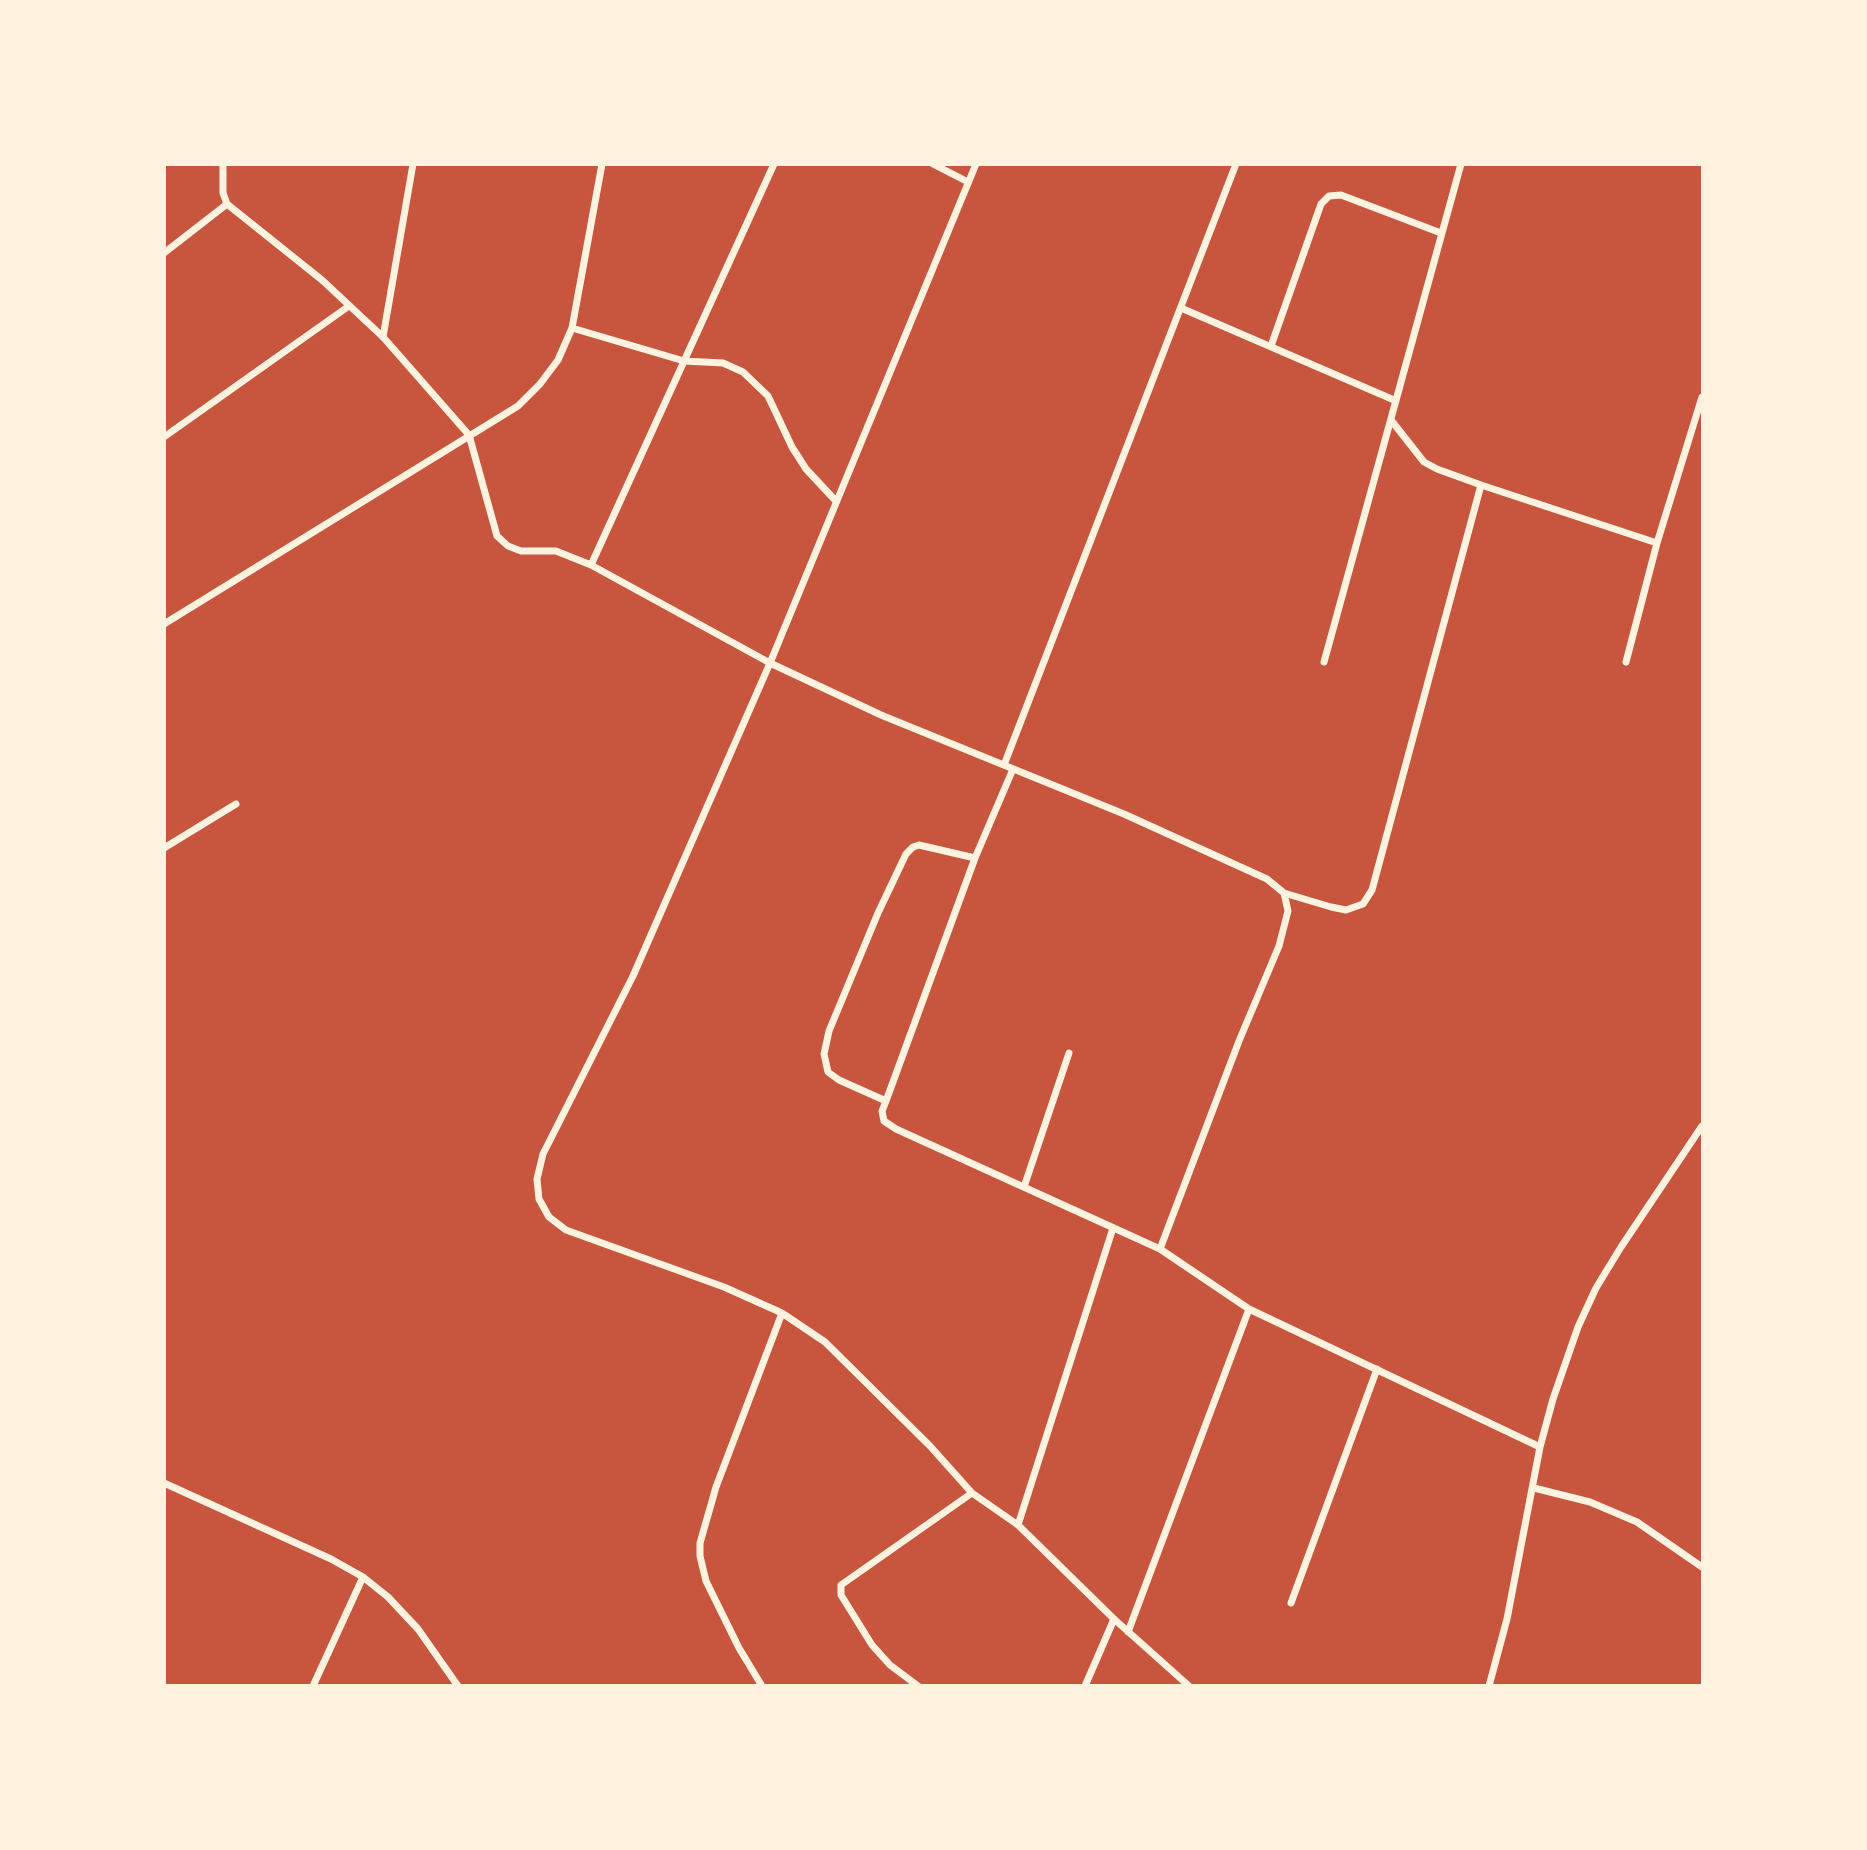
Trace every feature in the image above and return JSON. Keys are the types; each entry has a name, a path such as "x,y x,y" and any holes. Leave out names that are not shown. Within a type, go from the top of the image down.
{"street":[{"path":"223,164 223,193 228,204 261,228 383,337 468,435 496,536 502,542 521,551 556,551 591,565 770,663 881,715 1124,814 1267,879 1284,894 1346,910 1363,904 1372,890 1481,485"},
{"path":"383,337 413,164"},
{"path":"164,624 517,406 540,384 558,360 572,328 602,164"},
{"path":"591,565 774,164"},
{"path":"933,164 968,183"},
{"path":"976,164 835,500 770,663 634,976 543,1154 537,1179 539,1199 549,1217 566,1230 713,1283 782,1312 825,1342 930,1446 972,1493 1018,1525 1114,1619 1189,1685"},
{"path":"1004,765 1236,164"},
{"path":"1324,662 1461,164"},
{"path":"1271,346 1321,204 1329,196 1341,195 1441,233"},
{"path":"164,253 228,204"},
{"path":"164,437 349,306"},
{"path":"1181,307 1394,400"},
{"path":"572,328 684,361 723,363 743,372 759,384 768,396 792,447 806,469 835,500"},
{"path":"1626,662 1657,543 1703,397"},
{"path":"1391,420 1424,462 1437,469 1657,543"},
{"path":"1013,769 975,858 882,1111 884,1121 896,1129 1160,1249 1249,1309 1541,1447"},
{"path":"164,848 236,804"},
{"path":"886,1101 839,1080 828,1072 824,1054 829,1031 878,913 906,854 919,845 975,858"},
{"path":"1160,1249 1239,1041 1279,946 1288,911 1284,894"},
{"path":"1024,1187 1069,1053"},
{"path":"1489,1685 1507,1619 1541,1447 1566,1360 1596,1288 1620,1247 1703,1126"},
{"path":"1018,1525 1113,1228"},
{"path":"1128,1632 1249,1309"},
{"path":"762,1685 739,1648 706,1581 700,1543 716,1487 782,1312"},
{"path":"1291,1603 1377,1369"},
{"path":"164,1483 331,1559 363,1577 388,1597 418,1629 458,1685"},
{"path":"1534,1488 1590,1502 1637,1522 1703,1567"},
{"path":"918,1685 890,1665 872,1645 841,1595 841,1585 972,1493"},
{"path":"313,1685 363,1577"},
{"path":"1085,1685 1114,1619"}]}
